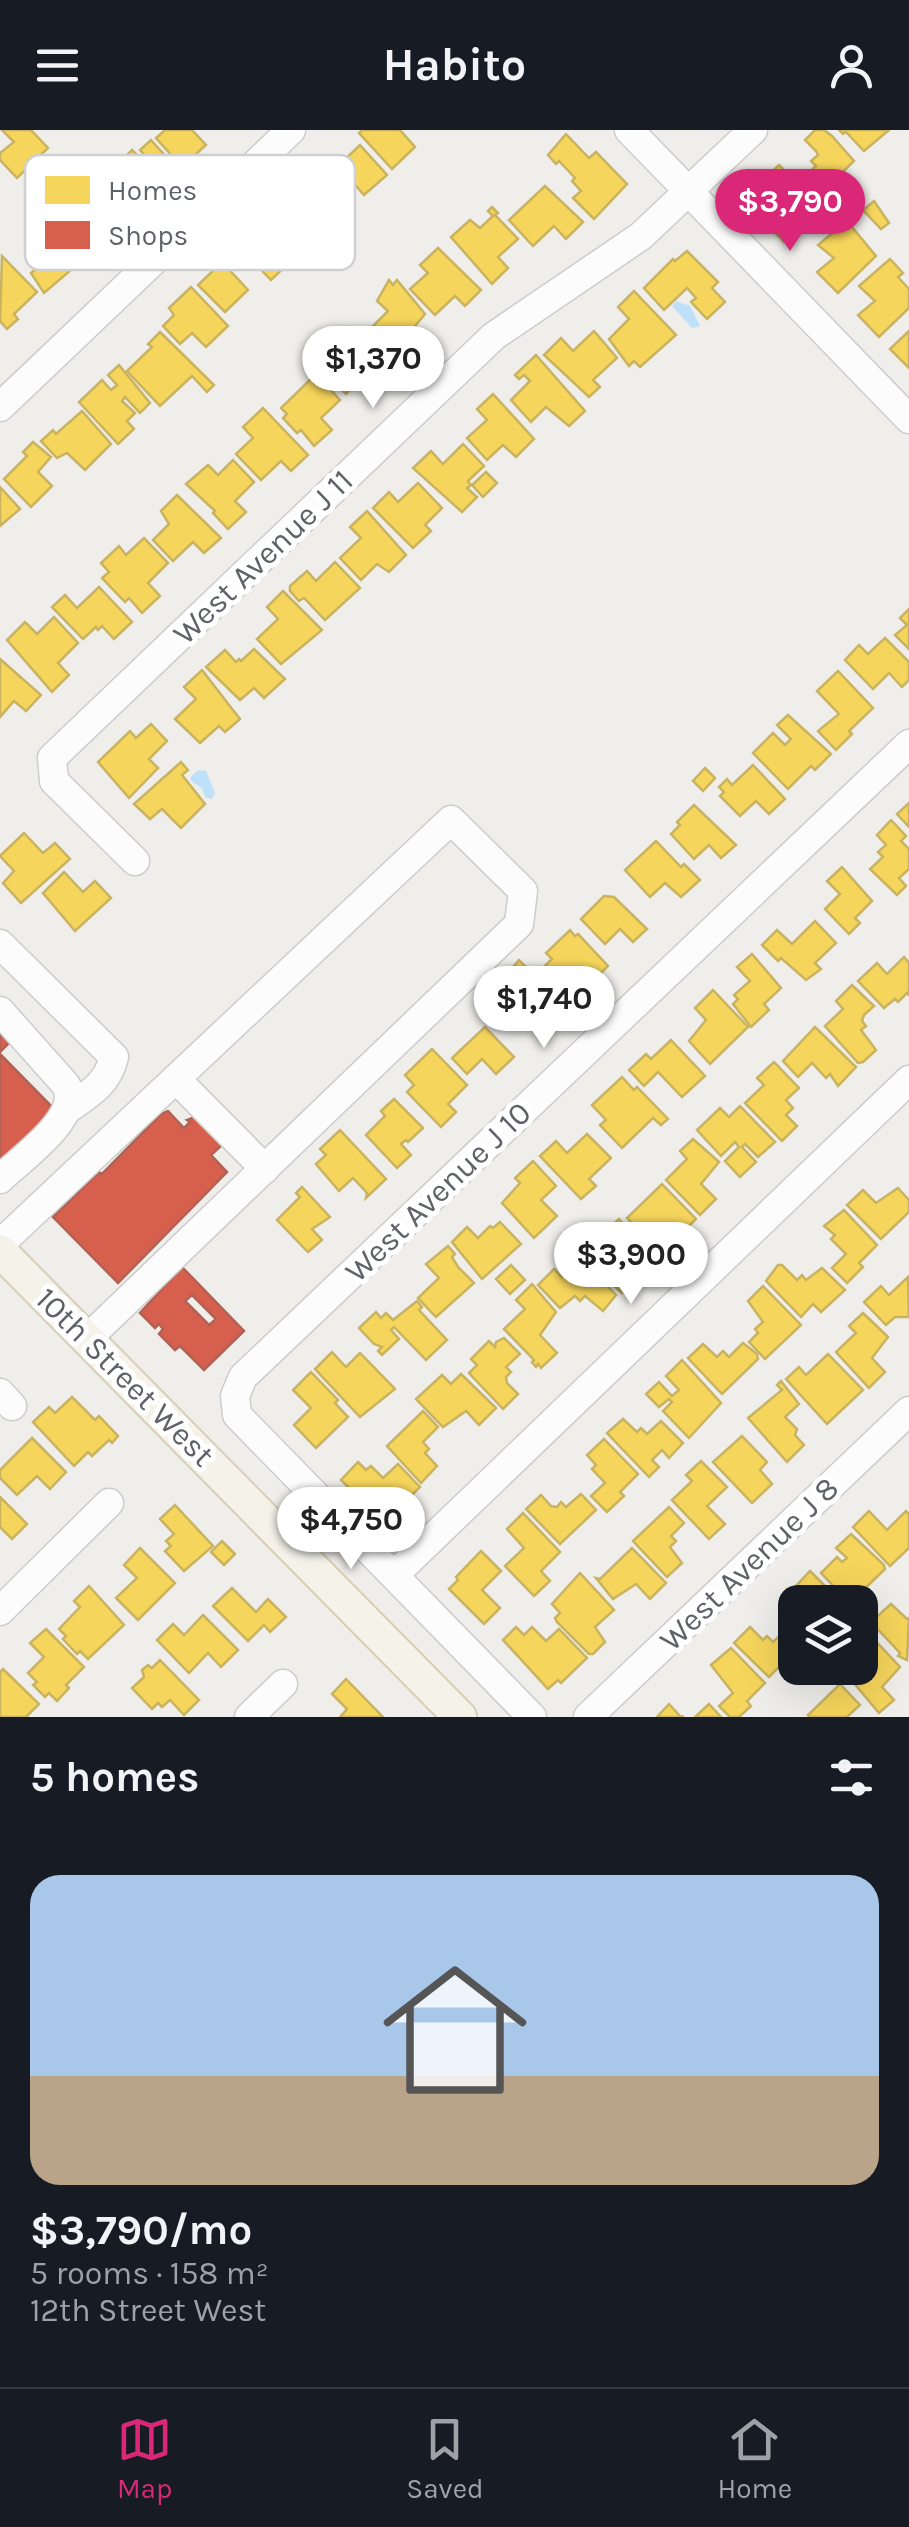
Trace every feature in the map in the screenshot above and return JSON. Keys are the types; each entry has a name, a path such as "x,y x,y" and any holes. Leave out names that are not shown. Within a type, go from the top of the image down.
{"main road":[{"name":"10th Street West","path":"0,1248 460,1717"}],"street":[{"path":"265,155 291,130"},
{"path":"629,130 909,419"},
{"name":"West Avenue J 11","path":"135,860 54,781 52,758 494,336 642,236 753,130"},
{"path":"0,407 144,270"},
{"name":"West Avenue J 10","path":"235,1396 243,1377 909,744"},
{"path":"0,1248 451,820 523,891 519,924 87,1339"},
{"path":"0,944 114,1057 111,1072 98,1088 69,1108 56,1126 0,1179"},
{"path":"0,1012 66,1085 72,1095 69,1108"},
{"path":"176,1079 264,1168"},
{"path":"394,1575 909,1080"},
{"name":"10th Street West","path":"235,1396 237,1415 532,1717"},
{"name":"West Avenue J 8","path":"588,1717 909,1411"},
{"path":"0,1611 110,1503"},
{"path":"249,1717 284,1684"}],"water":[{"path":"676,301 690,306 700,326 692,328 672,306"},
{"path":"198,770 206,771 215,793 212,799 205,797 202,788 190,778"}],"building: Homes":[{"path":"2,130 31,130 48,148 41,155 25,155 25,170 17,178 0,160 0,153 14,142"},
{"path":"165,130 192,130 206,145 195,155 171,155 156,138"},
{"path":"400,130 415,147 392,169 359,133"},
{"path":"815,130 832,136 854,161 818,196 802,179 816,166 811,161 818,155 805,140"},
{"path":"839,130 889,130 864,151"},
{"path":"566,134 589,158 596,152 627,184 594,219 573,198 581,191 572,181 575,178 548,155"},
{"path":"151,140 164,155 144,155 140,150"},
{"path":"360,145 387,175 364,195 355,185 355,155 350,155"},
{"path":"779,165 800,186 791,195 798,201 787,211 801,225 784,242 749,205 764,191 758,185"},
{"path":"545,186 583,222 566,239 554,226 533,246 509,220"},
{"path":"874,201 889,223 881,229 863,210"},
{"path":"492,207 518,239 498,257 508,268 492,284 451,237 470,220 480,228 493,216 488,211"},
{"path":"847,221 876,256 838,293 817,272 834,258 818,245"},
{"path":"438,248 481,290 465,306 455,296 435,315 410,289 428,273 420,265"},
{"path":"687,251 718,282 712,288 725,302 707,319 691,302 696,298 687,288 664,310 644,288 673,259"},
{"path":"2,256 37,292 14,314 18,319 7,329 0,321"},
{"path":"890,259 903,273 898,277 909,289 909,308 879,337 858,315 875,301 859,286"},
{"path":"34,270 71,270 44,293 31,273"},
{"path":"214,270 229,270 248,290 225,312 198,285"},
{"path":"261,270 281,270 271,280"},
{"path":"389,280 393,285 397,280 425,314 411,331 422,343 406,360 373,326 388,311 377,301"},
{"path":"191,287 228,326 206,347 192,333 180,344 163,326 174,315 169,308"},
{"path":"634,291 676,335 640,367 634,361 629,366 609,339 629,319 618,307"},
{"path":"347,327 393,372 376,388 364,374 346,394 324,371 338,358 328,345"},
{"path":"594,331 617,358 593,380 600,387 589,397 544,355 561,338 573,351"},
{"path":"909,331 909,368 890,349"},
{"path":"160,332 214,385 207,392 192,376 160,406 127,371 152,347 148,344"},
{"path":"536,355 585,411 569,426 546,407 531,422 511,400 530,381 524,375 519,379 515,375"},
{"path":"119,365 150,403 140,413 125,397 122,401 135,413 127,421 134,429 118,444 79,402 102,380 111,390 117,385 108,375"},
{"path":"316,374 340,400 321,418 332,430 314,446 301,430 297,433 283,418 287,414 281,408"},
{"path":"493,394 534,439 516,457 503,445 487,460 467,438 487,420 477,409"},
{"path":"263,408 308,455 291,471 281,461 261,480 236,454 253,438 243,427"},
{"path":"82,411 111,444 85,470 67,453 57,458 41,441 53,430 56,434"},
{"path":"33,442 51,457 38,472 52,486 31,507 4,479 27,456 23,452"},
{"path":"463,444 484,466 468,481 471,485 467,488 477,497 462,512 413,468 431,451 443,464"},
{"path":"233,460 254,482 235,501 246,512 228,529 186,484 208,465 218,475"},
{"path":"486,472 497,483 483,497 472,485"},
{"path":"418,483 442,508 425,525 431,531 413,548 373,508 389,492 398,502"},
{"path":"0,487 20,509 0,526"},
{"path":"177,495 221,538 204,553 193,542 173,561 153,540 169,524 161,511"},
{"path":"367,511 406,555 389,572 377,564 361,580 340,558 361,538 350,527"},
{"path":"144,538 168,563 148,583 160,596 142,613 102,578 109,572 101,563 119,546 126,555"},
{"path":"335,562 360,588 325,620 304,598 299,601 290,586 307,571 316,581"},
{"path":"99,587 132,622 114,639 102,626 83,639 52,607 65,595 77,608"},
{"path":"283,591 322,630 281,664 257,639 278,619 267,607"},
{"path":"909,609 909,649 895,635 907,625 900,618"},
{"path":"54,617 78,643 58,663 69,675 52,692 7,640 25,622 37,634"},
{"path":"885,638 909,662 909,680 902,687 889,673 873,689 845,660 859,645 868,654"},
{"path":"254,649 285,679 264,698 254,688 240,700 206,667 225,650 236,662"},
{"path":"0,659 41,695 26,711 14,701 0,717"},
{"path":"202,670 240,719 225,732 219,726 200,743 175,719 196,699 184,687"},
{"path":"838,671 873,708 836,750 818,731 839,714 817,691"},
{"path":"788,715 831,754 815,770 811,766 788,789 753,753 773,733 785,745 791,739 777,725"},
{"path":"151,724 167,741 149,759 158,768 129,798 98,762 130,731 136,738"},
{"path":"181,762 188,770 182,775 205,804 181,828 162,809 150,819 134,804"},
{"path":"753,765 785,799 769,814 756,801 740,816 720,796 724,792 719,787 727,779 732,785"},
{"path":"705,768 715,778 703,791 693,781"},
{"path":"909,803 909,827 897,814"},
{"path":"694,805 736,845 721,858 709,845 694,859 671,834"},
{"path":"891,820 906,836 901,841 909,849 909,869 899,878 906,886 897,895 870,869 883,857 878,852 886,845 877,835"},
{"path":"24,833 43,853 55,843 70,859 21,903 3,883 14,871 0,856"},
{"path":"656,841 700,880 681,897 665,883 650,897 625,870"},
{"path":"842,867 872,901 855,918 860,923 849,934 825,909 840,894 827,881"},
{"path":"64,872 83,892 95,881 111,898 75,931 43,893"},
{"path":"604,896 614,897 647,929 633,942 620,929 605,944 581,919"},
{"path":"815,921 836,943 815,963 821,969 806,980 762,945 777,930 792,944"},
{"path":"570,930 608,966 595,979 587,971 582,976 577,971 561,987 543,968 552,959 546,953"},
{"path":"752,954 781,988 764,1004 769,1010 751,1027 733,1004 738,999 734,995 750,981 737,967"},
{"path":"904,957 909,963 909,995 884,1008 858,981 877,963 887,974"},
{"path":"519,960 566,1008 548,1025 534,1011 521,1024 491,993"},
{"path":"852,985 874,1006 864,1015 862,1021 866,1026 861,1030 876,1050 858,1063 825,1026 843,1009 836,1001"},
{"path":"713,990 748,1027 710,1064 689,1041 706,1020 695,1008"},
{"path":"485,1027 514,1057 496,1074 482,1059 467,1074 452,1058"},
{"path":"815,1027 856,1067 838,1086 830,1074 826,1078 812,1063 798,1077 783,1061"},
{"path":"671,1040 705,1076 682,1097 658,1072 644,1086 629,1070 646,1054 651,1059"},
{"path":"432,1049 467,1085 448,1104 456,1112 441,1127 407,1092 414,1085 405,1075"},
{"path":"774,1062 799,1088 786,1100 793,1108 786,1115 797,1126 782,1141 745,1103 764,1085 757,1078"},
{"path":"622,1077 668,1119 661,1125 653,1118 622,1148 600,1125 606,1120 592,1105"},
{"path":"394,1099 423,1128 401,1144 411,1155 397,1168 366,1135 385,1116 381,1111"},
{"path":"740,1106 775,1142 758,1157 745,1144 742,1147 756,1162 740,1177 725,1161 739,1147 735,1142 721,1156 697,1130 720,1108 729,1117"},
{"path":"340,1130 386,1179 366,1198 367,1193 353,1178 339,1191 316,1164 326,1155 320,1149"},
{"path":"587,1134 611,1158 589,1179 596,1186 581,1199 540,1156 556,1141 567,1153"},
{"path":"693,1139 719,1162 701,1184 716,1199 700,1215 666,1180 687,1159 680,1151"},
{"path":"533,1161 556,1186 541,1200 557,1216 534,1238 502,1203 520,1183 515,1178"},
{"path":"662,1184 696,1219 682,1233 672,1223 668,1227 671,1231 655,1247 627,1218"},
{"path":"302,1187 330,1217 312,1229 322,1240 308,1252 277,1220 300,1197 296,1193"},
{"path":"898,1188 909,1200 909,1212 881,1239 847,1205 863,1190 876,1203"},
{"path":"844,1210 877,1245 847,1283 832,1268 846,1254 831,1239 835,1235 824,1226"},
{"path":"619,1219 634,1235 619,1249 634,1264 630,1267 642,1276 622,1293 580,1246 598,1229 603,1234"},
{"path":"500,1222 521,1244 482,1279 452,1242 467,1227 478,1238"},
{"path":"448,1246 458,1267 474,1283 436,1317 418,1298 439,1278 426,1264"},
{"path":"582,1259 616,1295 603,1311 585,1296 580,1301 575,1296 560,1308 538,1285 554,1269 562,1277"},
{"path":"511,1265 525,1280 510,1294 496,1279"},
{"path":"778,1265 797,1280 802,1275 806,1280 822,1268 845,1290 821,1312 813,1304 801,1317 766,1281"},
{"path":"908,1277 909,1317 895,1317 886,1325 864,1302 881,1286 889,1295"},
{"path":"532,1284 556,1312 540,1335 557,1353 541,1368 504,1329 525,1309 516,1300"},
{"path":"763,1286 801,1325 765,1359 749,1342 763,1322 748,1301"},
{"path":"417,1301 422,1307 419,1310 447,1340 426,1360 394,1327 391,1330 399,1339 382,1355 378,1351 382,1347 359,1328 376,1312 381,1318 386,1313 393,1320"},
{"path":"863,1313 888,1337 872,1358 885,1372 869,1388 836,1352 856,1333 849,1326"},
{"path":"504,1338 520,1354 506,1367 511,1372 507,1383 518,1394 503,1409 469,1373 477,1365 471,1359 489,1341 495,1347"},
{"path":"743,1343 758,1359 722,1394 688,1358 703,1344 717,1357 723,1351 729,1357"},
{"path":"332,1352 346,1367 360,1353 395,1389 360,1417 315,1369"},
{"path":"828,1354 863,1390 827,1424 786,1379 799,1367 806,1375"},
{"path":"682,1360 721,1403 689,1438 663,1411 672,1402 669,1399 659,1407 646,1394 659,1382 672,1396 679,1390 666,1376"},
{"path":"311,1372 338,1400 335,1403 348,1417 316,1448 294,1425 311,1408 293,1390"},
{"path":"461,1374 496,1408 479,1425 466,1411 443,1427 416,1399 442,1375 451,1384"},
{"path":"781,1381 799,1404 785,1417 797,1429 795,1435 804,1445 787,1462 748,1418 782,1390 777,1385"},
{"path":"72,1397 118,1436 92,1456 88,1452 74,1466 33,1422 49,1407 55,1413"},
{"path":"423,1411 438,1427 423,1442 429,1449 425,1453 437,1466 421,1483 387,1446"},
{"path":"623,1419 637,1432 641,1428 647,1434 661,1421 683,1443 669,1458 662,1450 652,1460 659,1467 649,1477 607,1433"},
{"path":"742,1436 767,1462 760,1470 772,1484 752,1503 713,1462"},
{"path":"32,1438 66,1472 50,1489 37,1476 17,1495 0,1478 0,1470"},
{"path":"604,1439 638,1474 620,1492 624,1496 607,1512 591,1496 605,1483 592,1469 596,1465 587,1455"},
{"path":"701,1461 727,1487 707,1506 725,1524 709,1539 672,1500 692,1481 686,1475"},
{"path":"358,1462 366,1470 371,1466 383,1478 398,1464 420,1487 398,1509 391,1502 377,1516 341,1480"},
{"path":"581,1494 596,1510 560,1544 526,1509 541,1495 551,1506 557,1507 561,1502 566,1507"},
{"path":"0,1497 27,1524 12,1539 0,1527"},
{"path":"175,1505 213,1546 184,1571 165,1551 171,1546 166,1541 174,1534 160,1519"},
{"path":"669,1507 684,1523 671,1536 676,1541 670,1547 682,1563 667,1577 633,1541"},
{"path":"869,1511 887,1530 906,1511 909,1514 909,1548 890,1566 853,1527"},
{"path":"523,1513 560,1552 541,1571 550,1581 534,1596 505,1566 524,1548 507,1529"},
{"path":"851,1534 885,1569 868,1585 833,1585 821,1573 837,1557 842,1562 847,1558 836,1548"},
{"path":"222,1541 235,1554 224,1565 211,1552"},
{"path":"140,1548 175,1583 138,1620 116,1598 137,1578 124,1565"},
{"path":"632,1548 666,1583 650,1599 636,1584 613,1599 596,1578 600,1579"},
{"path":"481,1551 501,1571 482,1590 500,1608 484,1624 449,1589"},
{"path":"810,1571 824,1585 797,1585"},
{"path":"580,1573 614,1610 595,1627 605,1642 593,1654 557,1622 555,1618 560,1613 552,1604"},
{"path":"89,1586 124,1625 88,1659 80,1651 77,1654 59,1629 80,1607 74,1601"},
{"path":"232,1588 256,1612 268,1599 286,1617 270,1632 264,1625 248,1641 213,1606"},
{"path":"891,1604 909,1618 907,1660 898,1656 900,1653 878,1629 878,1616"},
{"path":"203,1615 238,1650 221,1667 208,1653 189,1673 157,1640 173,1624 184,1635"},
{"path":"516,1627 524,1635 532,1627 546,1641 559,1629 587,1658 561,1683 558,1680 548,1689 503,1640"},
{"path":"750,1627 763,1640 767,1636 773,1642 778,1637 778,1668 769,1677 734,1643"},
{"path":"46,1629 84,1667 57,1701 49,1693 45,1697 28,1673 44,1657 30,1643"},
{"path":"878,1644 900,1667 882,1687 894,1700 879,1713 856,1685 878,1685"},
{"path":"731,1648 765,1683 747,1701 751,1706 739,1717 730,1717 719,1706 733,1693 711,1665"},
{"path":"160,1660 199,1700 184,1715 170,1700 152,1709 132,1688 144,1677 142,1670 148,1665 152,1668"},
{"path":"3,1669 39,1704 26,1717 0,1717"},
{"path":"346,1679 383,1717 340,1717 347,1709 332,1694"},
{"path":"839,1685 860,1705 847,1717 808,1715"},
{"path":"669,1704 680,1716 684,1717 657,1717"},
{"path":"709,1704 721,1717 695,1717"}],"building: Shops":[{"path":"0,1026 13,1039 0,1052"},
{"path":"0,1054 57,1112 0,1163"},
{"path":"168,1111 184,1128 190,1122 187,1120 195,1117 222,1145 211,1155 227,1172 118,1283 53,1217"},
{"path":"182,1267 244,1331 204,1370 180,1346 175,1350 159,1334 163,1329 159,1324 155,1328 140,1313","holes":["192,1295 216,1319 209,1325 185,1301"]}]}
